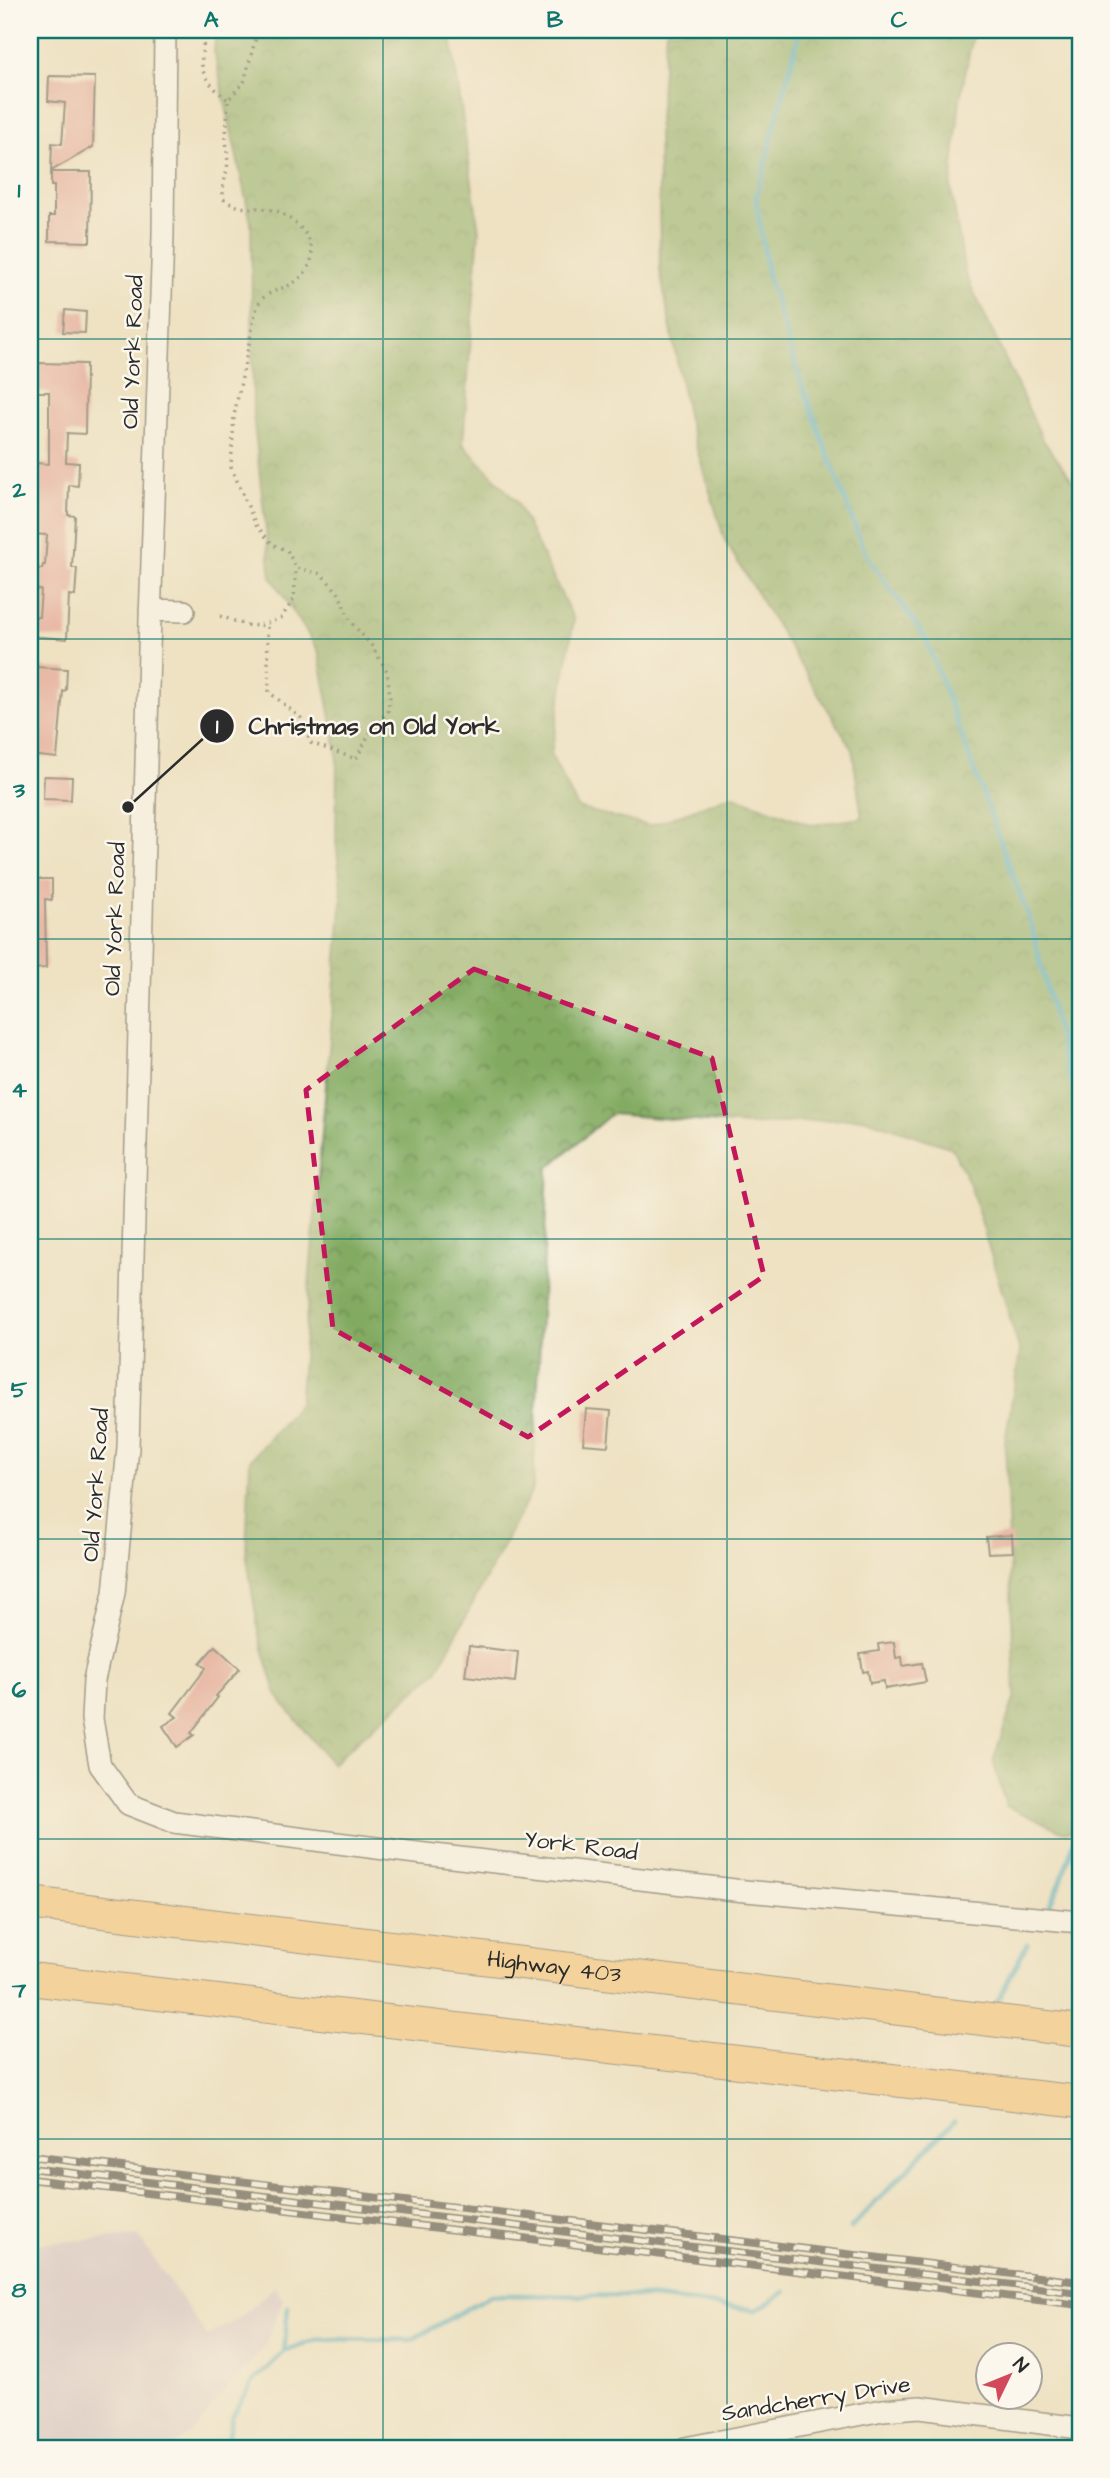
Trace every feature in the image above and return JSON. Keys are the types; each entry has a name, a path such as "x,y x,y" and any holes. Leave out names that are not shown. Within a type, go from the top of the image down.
{"highway":[{"name":"Highway 403","path":"30,1903 1080,2031"},
{"path":"30,1979 1080,2102"}],"street":[{"name":"Old York Road","path":"100,1765 92,1720 94,1680 114,1593 128,1448 150,610 163,236 164,30"},
{"path":"150,610 184,611"},
{"name":"York Road","path":"100,1765 128,1804 174,1822 408,1853 735,1890 1080,1922"},
{"name":"Sandcherry Drive","path":"685,2448 741,2443 883,2410 920,2407 1080,2428"}],"path":[{"path":"206,30 200,62 210,85 228,100"},
{"path":"220,616 246,625 259,626 281,618 293,599 296,568 287,550 273,545 256,525 231,467 234,416 254,314 262,298 295,283 307,271 313,254 310,239 300,226 276,211 236,208 223,199 228,163 228,100 244,82 256,37 265,30"},
{"path":"267,624 269,692 301,718 312,743 356,759 370,733 388,710 390,696 387,671 371,645 351,622 338,592 321,574 296,568"}],"highlighted area":[{"path":"474,969 712,1058 764,1276 528,1437 333,1329 306,1090"}],"shaded area":[{"path":"138,2236 207,2336 238,2319 275,2286 283,2300 264,2348 218,2399 197,2429 170,2448 30,2448 30,2244"}],"green space":[{"path":"216,30 450,30 479,231 463,444 516,501 574,620 551,755 578,808 650,826 732,795 811,825 862,818 852,749 725,541 688,420 660,271 658,130 666,30 974,30 960,99 951,188 965,273 1043,440 1080,490 1080,1831 1064,1832 1006,1806 993,1761 1015,1696 1005,1441 1020,1352 970,1185 952,1148 863,1118 747,1125 611,1114 548,1168 533,1489 437,1671 332,1764 277,1696 259,1635 246,1552 250,1460 299,1404 342,897 336,841 337,750 318,650 271,577 253,414 251,223 214,51"}],"building":[{"path":"49,76 95,77 93,147 51,171 52,143 62,144 65,103 48,101"},
{"path":"51,172 91,172 90,242 49,241 49,216 54,216"},
{"path":"65,310 86,312 85,333 63,332"},
{"path":"36,363 86,364 85,434 67,433 66,462 79,463 78,486 69,485 68,515 75,516 72,568 77,568 75,596 69,595 67,639 30,636 30,617 39,617 41,590 30,589 30,568 42,569 45,565 47,535 31,534 35,463 49,464 49,392 35,392"},
{"path":"30,668 67,669 57,758 30,755 34,702 30,701"},
{"path":"44,776 72,777 71,800 43,799"},
{"path":"30,879 52,879 52,900 45,899 46,968 30,969"},
{"path":"586,1409 611,1411 608,1446 583,1444"},
{"path":"1012,1535 1013,1552 988,1553 986,1537"},
{"path":"894,1642 896,1658 902,1657 903,1666 922,1663 926,1682 885,1689 884,1681 870,1683 868,1671 863,1672 860,1654 879,1651 878,1644"},
{"path":"215,1646 240,1669 216,1696 218,1697 191,1733 194,1735 177,1747 163,1726 177,1717 172,1713 206,1668 200,1663"},
{"path":"469,1646 518,1652 515,1682 465,1676"}],"waterway":[{"path":"800,30 756,199 768,276 798,374 865,553 926,639 1031,924 1068,1074 1080,1102"},
{"path":"1049,1906 1061,1881 1080,1823"},
{"path":"993,2010 1027,1944"},
{"path":"851,2228 954,2121"},
{"path":"226,2448 233,2415 254,2381 284,2352 318,2339 411,2340 491,2295 637,2296 757,2310 785,2292"},
{"path":"284,2352 288,2306"}],"railway":[{"path":"30,2156 1080,2282"},
{"path":"30,2168 1080,2293"},
{"path":"30,2179 1080,2305"}],"place":[{"name":"Christmas on Old York","path":"128,807"}]}
